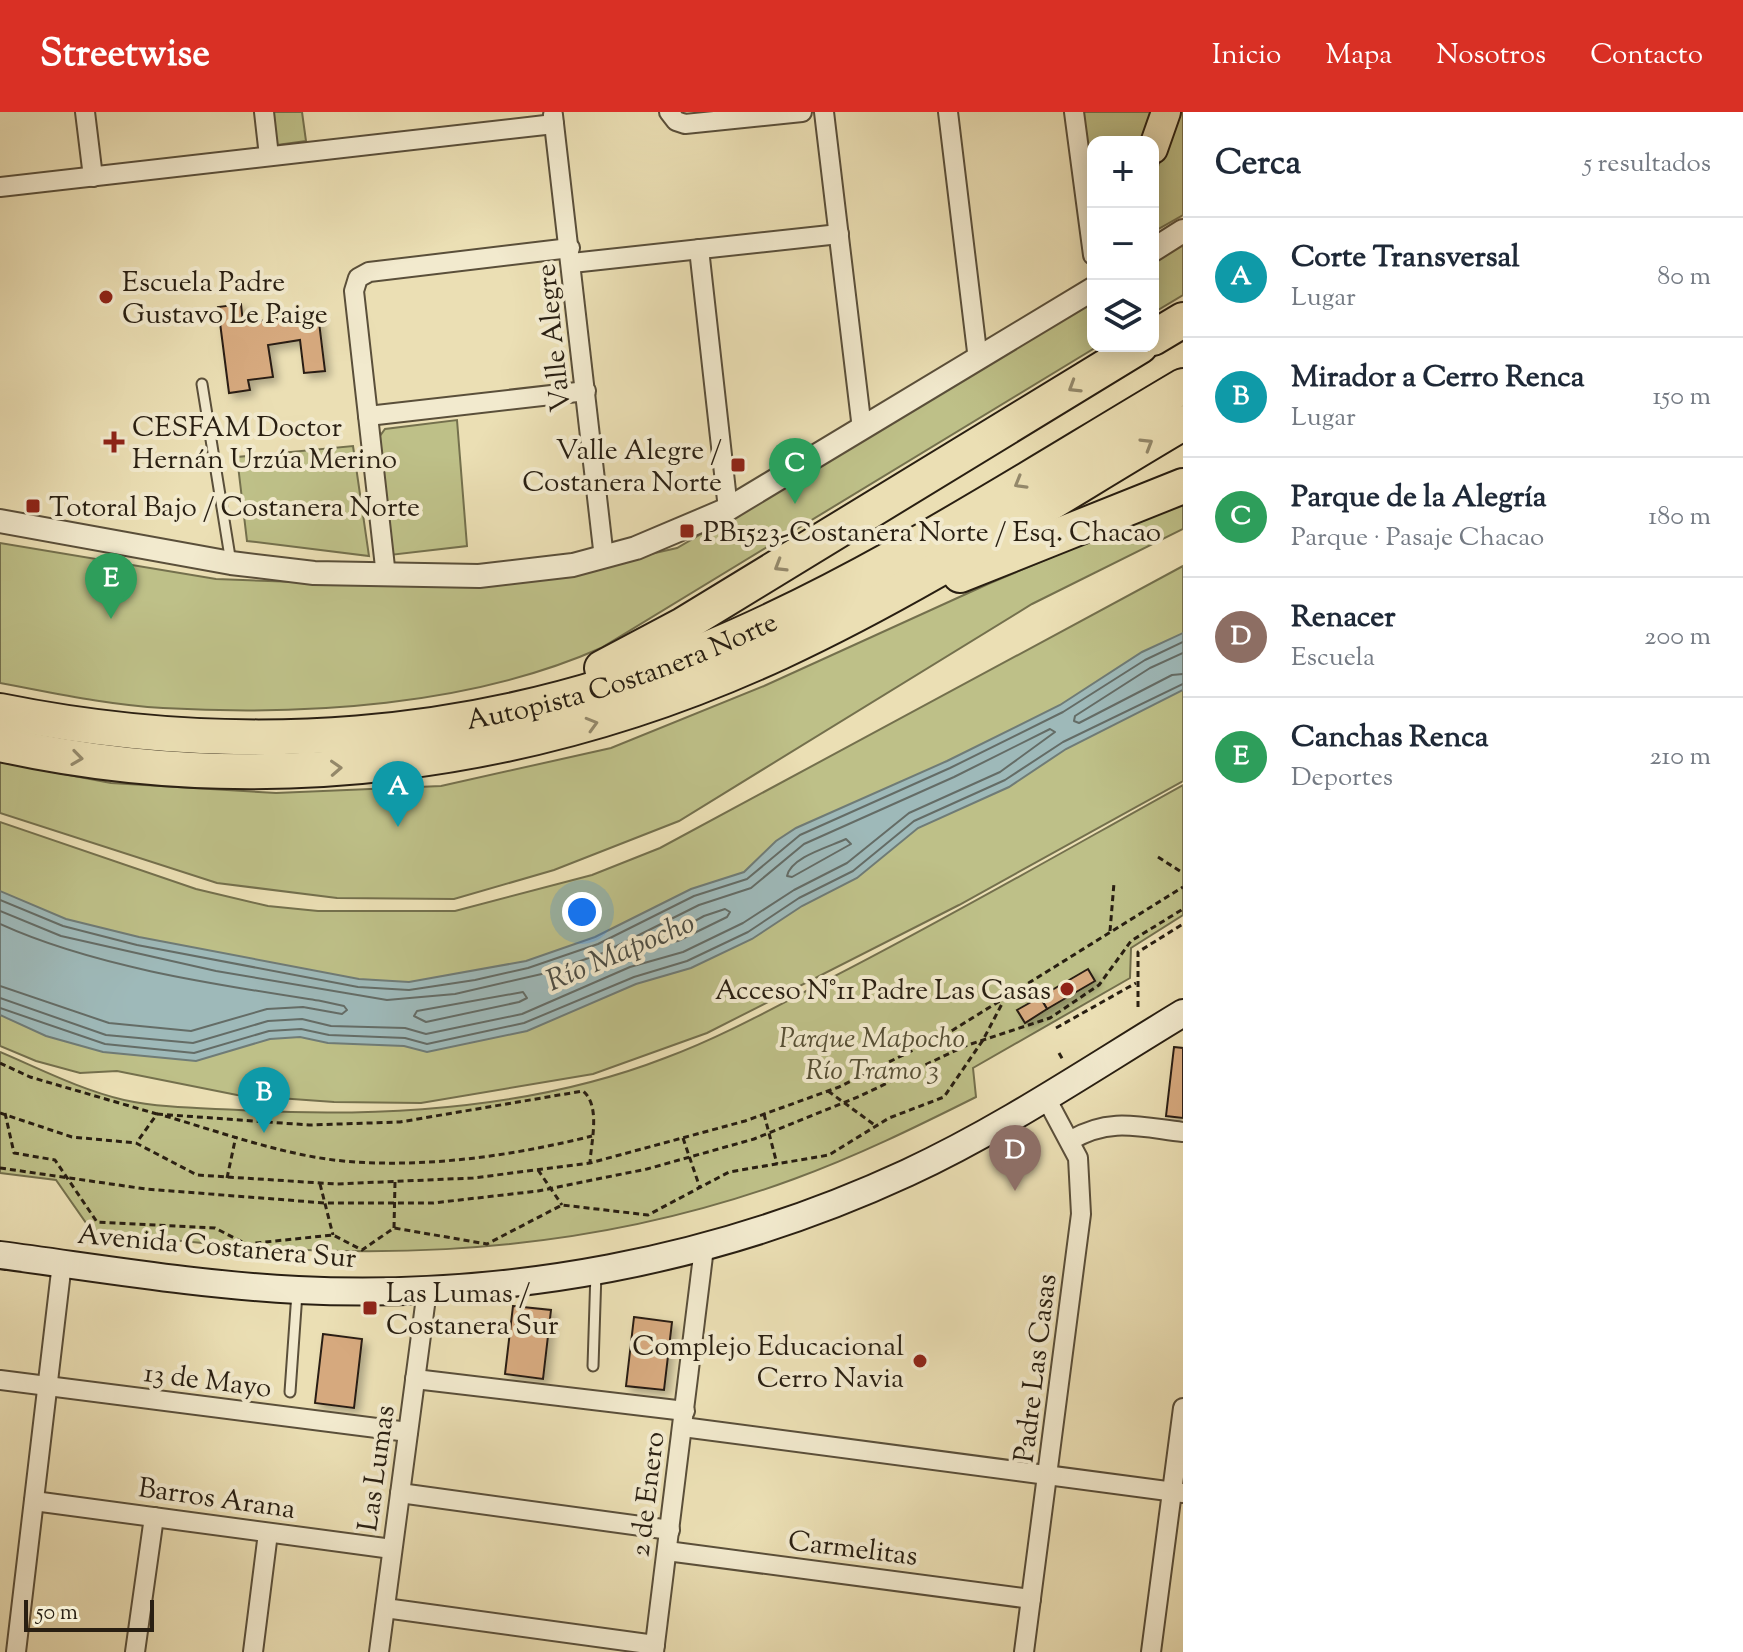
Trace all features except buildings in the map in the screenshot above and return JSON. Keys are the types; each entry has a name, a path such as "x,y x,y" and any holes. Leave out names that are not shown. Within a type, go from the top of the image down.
{"highway":[{"path":"1159,334 1183,320"},
{"path":"475,719 593,672 656,641 1130,352"},
{"name":"Autopista Costanera Norte","path":"0,711 126,732 249,740 356,736 475,719 604,687 756,627 922,540 1183,386"},
{"name":"Autopista Costanera Norte","path":"0,744 153,767 240,771 354,767 445,757 533,740 650,705 780,652 852,615 1183,423"},
{"path":"852,615 1183,486"}],"main road":[{"path":"1158,136 1166,112"},
{"name":"Avenida Costanera Sur","path":"0,1255 297,1290 427,1290 596,1272 704,1248 835,1204 906,1173 1046,1098 1183,1013"}],"street":[{"path":"85,112 93,177"},
{"path":"264,112 269,156"},
{"path":"672,116 685,124 802,112"},
{"path":"824,112 862,429"},
{"path":"948,112 978,360"},
{"path":"1074,112 1087,210"},
{"path":"0,187 269,156 553,118"},
{"name":"Valle Alegre","path":"553,118 604,558"},
{"path":"1159,246 1183,231"},
{"path":"386,576 354,291 358,278 369,272 571,255 699,249 839,234"},
{"path":"699,249 728,509"},
{"path":"0,521 231,563 386,576 510,574 604,558 681,531 728,509 1087,293"},
{"path":"368,416 586,391"},
{"name":"Padre Las Casas","path":"1024,1652 1081,1214 1082,1178 1071,1140 1046,1098"},
{"path":"1071,1140 1090,1129 1111,1124 1183,1132"},
{"name":"2 de Enero","path":"655,1649 704,1248"},
{"path":"16,1652 62,1263"},
{"name":"Las Lumas","path":"379,1652 427,1290"},
{"path":"415,1379 1048,1476 1178,1492"},
{"name":"13 de Mayo","path":"0,1380 408,1432"},
{"path":"1151,1652 1178,1492 1183,1408"},
{"path":"400,1493 670,1530"},
{"name":"Barros Arana","path":"34,1501 392,1549"},
{"path":"135,1652 154,1517"},
{"path":"253,1652 268,1533"},
{"name":"Carmelitas","path":"667,1551 1031,1599"},
{"path":"385,1608 655,1649"}],"lane":[{"path":"202,384 231,563"},
{"path":"593,1366 596,1272"},
{"path":"290,1392 297,1290"}],"path":[{"path":"1158,857 1183,873"},
{"path":"1110,932 1114,883"},
{"path":"3,1113 72,1137 136,1143 197,1175 227,1178 320,1183 395,1182 473,1178 590,1163 764,1114 828,1091 953,1030 1183,887"},
{"path":"0,1168 146,1189 325,1203 433,1203 551,1189 689,1157 769,1133 983,1040 1050,1018 1099,985 1131,941 1183,909"},
{"path":"1138,1007 1138,952 1183,924"},
{"path":"1056,1028 1137,982"},
{"path":"3,1113 14,1153 55,1160 97,1222 215,1228 246,1244 333,1235 362,1250 394,1228 487,1244 562,1205 648,1215 729,1172 829,1155 876,1126 944,1097 983,1040 1006,996"},
{"path":"0,1063 30,1077 295,1153 355,1162 444,1161 533,1150 592,1136"},
{"path":"157,1114 309,1125 400,1122 583,1091 590,1097 593,1107 590,1163"},
{"path":"828,1091 876,1126"},
{"path":"136,1143 157,1114"},
{"path":"764,1114 777,1164"},
{"path":"227,1178 236,1136"},
{"path":"683,1138 700,1188"},
{"path":"538,1170 562,1205"},
{"path":"394,1228 395,1182"},
{"path":"320,1183 333,1235"}],"green space":[{"path":"272,112 302,112 306,141 277,145"},
{"path":"1083,112 1152,112 1144,136 1087,136 1087,160"},
{"path":"1177,112 1183,112 1183,215 1159,229 1159,208 1159,164"},
{"path":"1183,242 1183,295 1159,309 1159,280 1159,256"},
{"path":"1087,300 1088,352 601,648 550,668 442,695 386,703 273,710 142,706 0,683 0,543 216,579 326,583 548,577 677,548 819,465"},
{"path":"457,420 467,546 390,555 377,440 385,429"},
{"path":"353,446 369,556 247,541 237,457"},
{"path":"1183,502 1183,529 1032,604 679,821 554,870 454,899 337,898 217,883 0,813 0,762 111,783 276,793 441,786 611,748 764,686 988,584"},
{"path":"1183,566 1183,781 959,905 707,1033 593,1074 421,1103 334,1102 237,1095 117,1071 80,1073 36,1061 0,1046 0,822 196,889 268,906 318,911 455,911 592,875 660,848"},
{"name":"Parque Mapocho Río Tramo 3","path":"1183,785 1183,915 1131,948 1130,978 973,1068 976,1097 863,1151 794,1179 707,1207 620,1228 533,1241 446,1249 358,1251 181,1241 91,1230 56,1180 0,1173 0,1052 108,1096 138,1103 182,1107 346,1113 400,1111 509,1099 562,1089 665,1058 728,1031 920,931"}],"water":[{"name":"Río Mapocho","path":"1183,633 1183,690 1066,749 1009,787 918,828 857,878 802,906 752,939 691,968 636,984 527,1031 427,1052 404,1046 328,1043 300,1037 270,1039 196,1061 103,1052 46,1036 0,1015 0,891 66,919 139,937 359,979 409,982 526,961 595,937 691,889 744,872 776,841 796,828 947,761 1060,705 1142,652"}],"place":[{"name":"Escuela Padre Gustavo Le Paige","path":"106,297"},
{"name":"CESFAM Doctor Hernán Urzúa Merino","path":"114,442"},
{"name":"Valle Alegre / Costanera Norte","path":"738,465"},
{"name":"Parque de la Alegría","path":"795,504"},
{"name":"Totoral Bajo / Costanera Norte","path":"33,506"},
{"name":"PB1523-Costanera Norte / Esq. Chacao","path":"687,531"},
{"name":"Canchas Renca","path":"111,619"},
{"name":"Corte Transversal","path":"398,827"},
{"name":"Acceso N°11 Padre Las Casas","path":"1067,989"},
{"name":"Mirador a Cerro Renca","path":"264,1133"},
{"name":"Renacer","path":"1015,1191"},
{"name":"Las Lumas / Costanera Sur","path":"370,1308"},
{"name":"Complejo Educacional Cerro Navia","path":"920,1361"}]}
